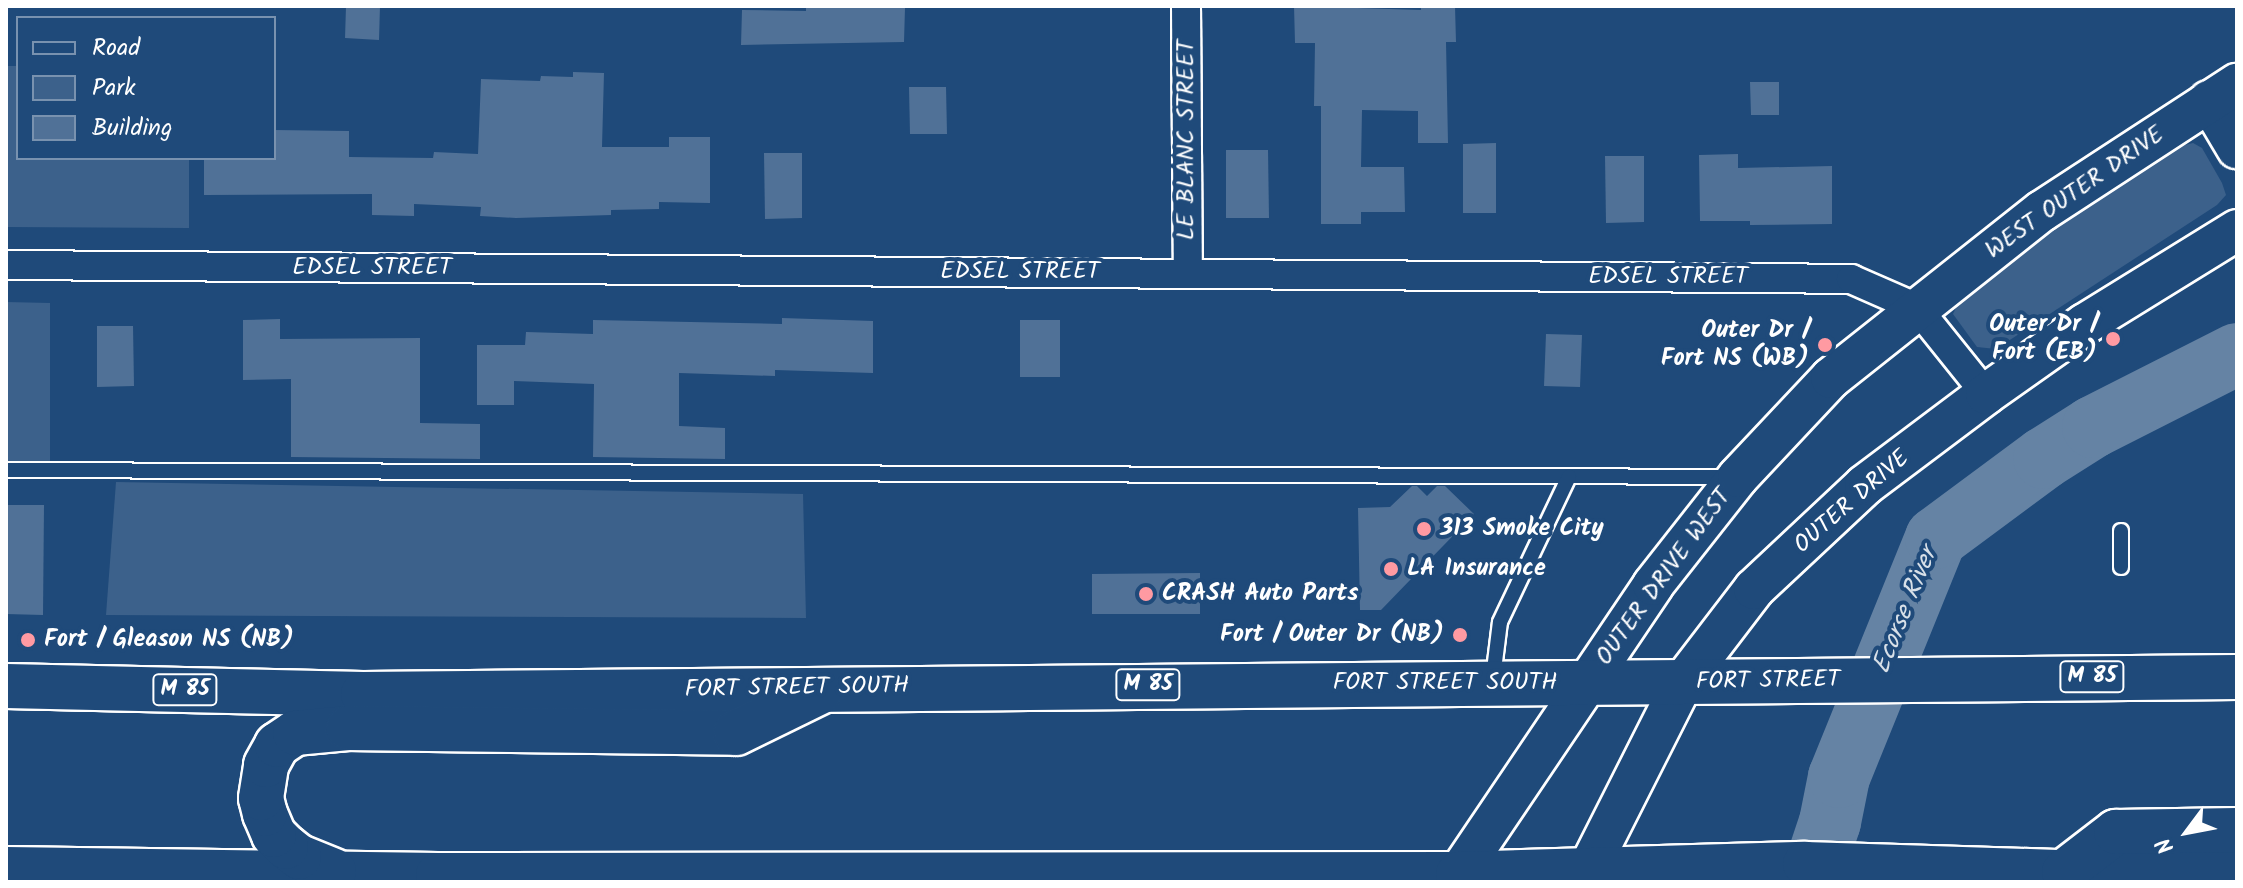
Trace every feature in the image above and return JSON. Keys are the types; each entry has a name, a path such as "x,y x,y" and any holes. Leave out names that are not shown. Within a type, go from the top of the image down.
{"main road":[{"path":"2223,93 2237,148"},
{"name":"WEST OUTER DRIVE","path":"1917,308 2042,211 2223,93"},
{"name":"OUTER DRIVE","path":"1586,876 1683,682 1754,589 1865,485 1986,394 2085,324 2237,230"},
{"name":"OUTER DRIVE WEST","path":"1456,878 1653,585 1738,477 1831,378 1917,308"},
{"name":"FORT STREET","path":"1588,682 2237,677"},
{"name":"FORT STREET SOUTH","path":"6,686 363,694 831,687 1588,682"},
{"path":"344,874 292,852 274,835 265,814 262,781 266,765 277,745 295,733 348,728 736,733 831,687"},
{"path":"2064,872 2116,832 2237,830"},
{"path":"6,869 439,878 1456,878 1669,875 1854,866 2003,876 2064,872 2237,872"}],"street":[{"name":"LE BLANC STREET","path":"1186,6 1188,273"},
{"name":"EDSEL STREET","path":"6,265 1851,279 1917,308 1986,394"}],"lane":[{"path":"6,470 1738,477"},
{"path":"1492,683 1500,622 1569,477"},
{"path":"2121,531 2121,567"}],"green space":[{"path":"6,66 16,66 16,160 189,160 189,228 6,227"},
{"path":"2193,143 2202,148 2222,183 2226,195 2217,205 1996,349 1977,347 1953,314 1961,297 2025,247 2181,146"},
{"path":"6,302 50,303 50,463 6,462"},
{"path":"116,482 803,494 806,618 106,615"}],"building":[{"path":"346,6 380,6 379,40 345,38"},
{"path":"1294,6 1421,10 1421,6 1455,6 1456,42 1446,42 1448,143 1418,143 1418,111 1362,110 1361,167 1404,167 1405,212 1361,212 1361,224 1321,224 1321,106 1314,106 1315,43 1295,43"},
{"path":"806,7 905,8 904,42 741,45 742,10 806,11"},
{"path":"573,72 604,73 602,147 669,147 669,137 710,137 710,203 659,202 659,209 611,210 611,215 516,218 480,216 481,207 414,204 414,216 372,215 372,194 204,195 204,160 276,160 276,130 349,131 349,157 433,158 434,152 478,154 481,79 540,81 541,76 573,77"},
{"path":"1750,82 1779,82 1779,115 1751,115"},
{"path":"909,87 946,87 947,134 910,134"},
{"path":"1496,143 1496,213 1463,213 1463,144"},
{"path":"1226,150 1268,150 1269,218 1226,218"},
{"path":"764,153 802,153 802,218 765,219"},
{"path":"1738,154 1738,168 1832,166 1832,224 1750,225 1750,221 1700,221 1699,155"},
{"path":"1605,156 1644,156 1644,222 1606,223"},
{"path":"782,318 873,321 873,373 775,370 775,376 679,373 679,426 725,428 725,459 593,457 594,384 514,381 514,405 477,405 477,345 525,345 526,332 593,334 593,320 782,324"},
{"path":"280,319 280,339 420,338 420,423 480,424 480,459 291,457 291,379 243,380 243,320"},
{"path":"1020,320 1060,320 1060,377 1020,377"},
{"path":"97,326 133,326 134,386 97,387"},
{"path":"1546,334 1582,335 1580,387 1544,386"},
{"path":"1412,486 1417,486 1427,496 1437,486 1445,486 1474,514 1381,610 1360,610 1358,508 1390,507"},
{"path":"6,505 44,505 43,615 6,614"},
{"name":"CRASH Auto Parts","path":"1200,573 1200,614 1092,614 1092,574"}],"waterway":[{"name":"Ecorse River","path":"1810,882 1830,822 1839,777 1936,538 2044,458 2093,427 2237,354"}],"place":[{"name":"Outer Dr / Fort (EB)","path":"2113,339"},
{"name":"Outer Dr / Fort NS (WB)","path":"1825,345"},
{"name":"313 Smoke City","path":"1424,529"},
{"name":"LA Insurance","path":"1391,569"},
{"name":"CRASH Auto Parts","path":"1146,594"},
{"name":"Fort / Outer Dr (NB)","path":"1460,635"},
{"name":"Fort / Gleason NS (NB)","path":"28,640"}]}
